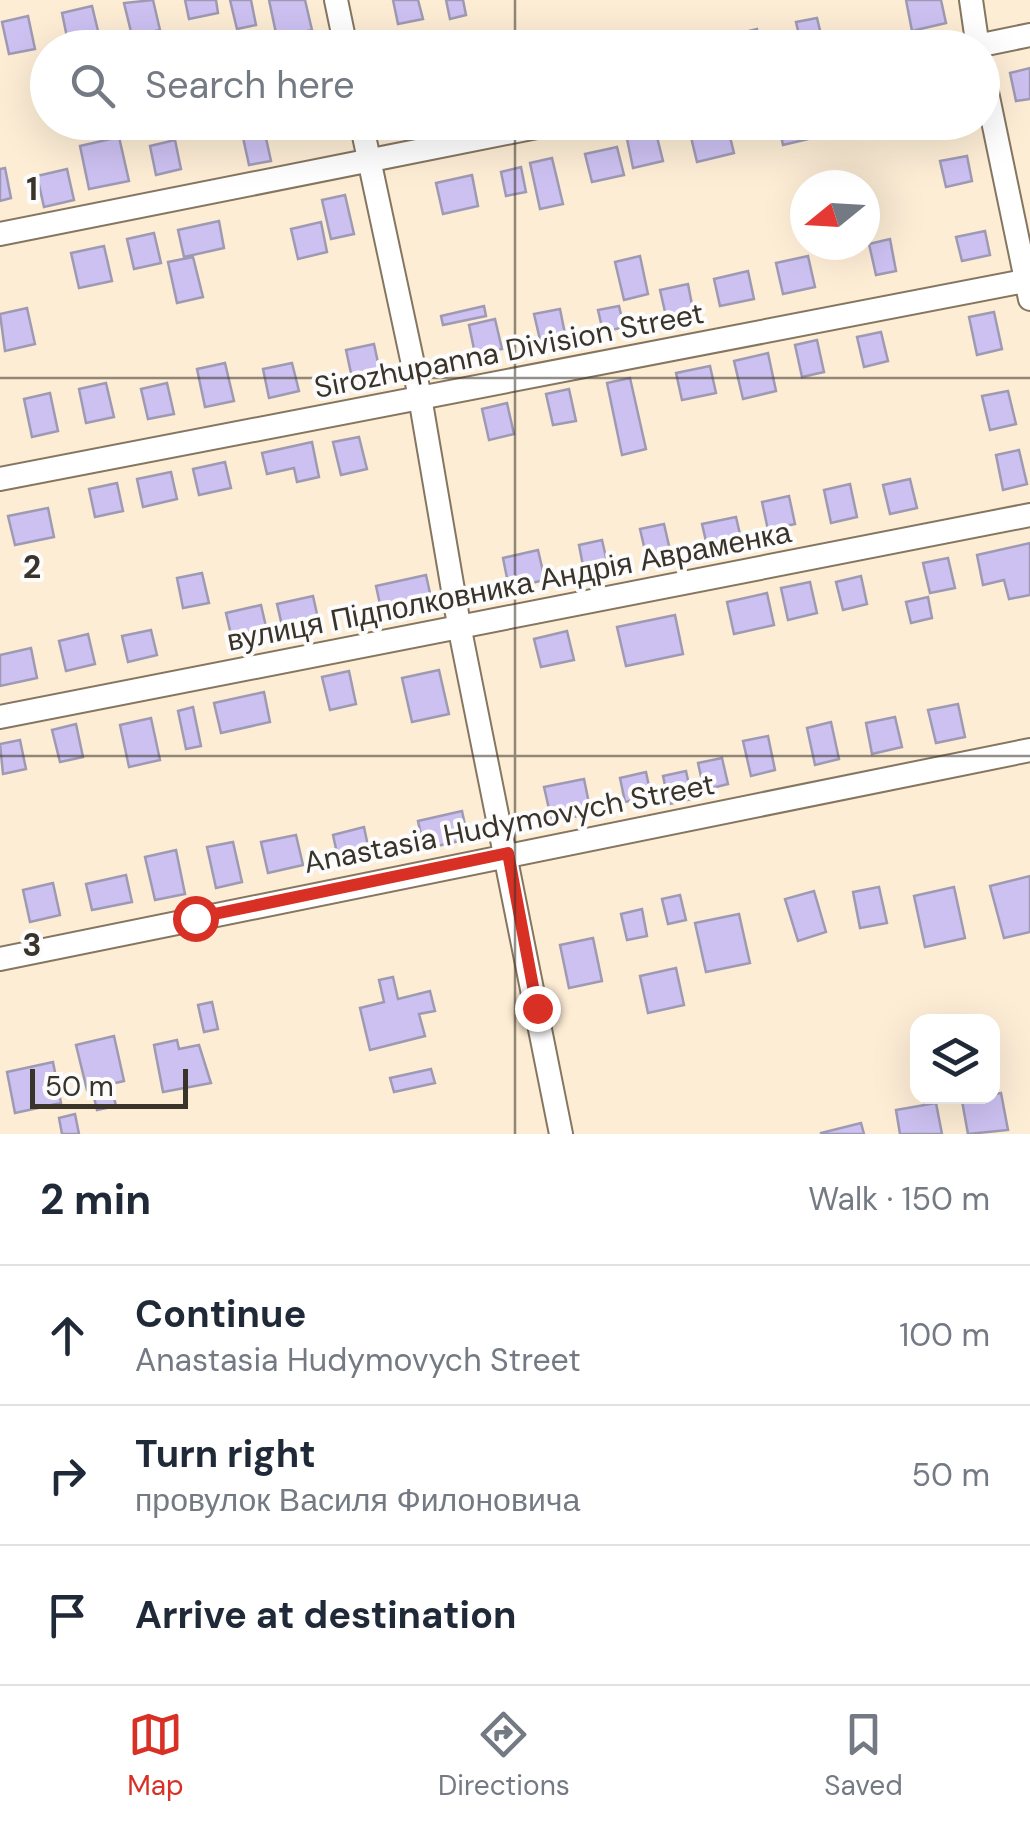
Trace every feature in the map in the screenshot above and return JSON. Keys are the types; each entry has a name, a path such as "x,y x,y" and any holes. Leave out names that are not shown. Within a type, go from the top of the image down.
{"street":[{"path":"336,0 342,30"},
{"path":"970,0 973,30"},
{"path":"1000,44 1030,35"},
{"path":"364,140 420,397 459,625 508,853 561,1134"},
{"path":"0,234 465,140"},
{"path":"996,140 1029,286"},
{"name":"Sirozhupanna Division Street","path":"0,480 420,397 1029,286"},
{"name":"вулиця Підполковника Андрія Авраменка","path":"0,717 1030,515"},
{"name":"Anastasia Hudymovych Street","path":"0,959 1030,750"}],"building":[{"path":"153,0 160,30 131,30 124,3"},
{"path":"185,0 216,0 218,13 189,19"},
{"path":"230,0 251,0 256,25 237,29"},
{"path":"269,0 305,0 312,30 275,30"},
{"path":"393,0 418,0 423,19 398,24"},
{"path":"446,0 463,0 466,15 450,19"},
{"path":"906,0 941,0 946,23 912,30"},
{"path":"92,6 98,30 66,30 62,13"},
{"path":"28,16 30,50 9,54 2,22"},
{"path":"817,18 820,30 798,30 796,22"},
{"path":"1030,68 1030,99 1016,101 1010,73"},
{"path":"120,140 129,181 89,189 80,146"},
{"path":"175,140 181,169 156,175 150,146"},
{"path":"244,140 266,140 271,161 249,165"},
{"path":"627,140 658,140 663,161 633,168"},
{"path":"692,140 731,140 734,153 697,162"},
{"path":"617,147 624,175 592,182 585,154"},
{"path":"967,156 972,181 946,187 940,161"},
{"path":"552,158 563,204 540,209 530,163"},
{"path":"521,167 526,192 506,196 501,172"},
{"path":"5,168 11,198 0,201 0,169"},
{"path":"67,169 74,200 44,207 37,176"},
{"path":"472,175 478,206 443,214 436,183"},
{"path":"345,195 354,234 331,239 322,200"},
{"path":"219,221 224,248 184,257 178,230"},
{"path":"321,222 327,252 298,259 291,229"},
{"path":"985,231 990,255 962,261 956,237"},
{"path":"154,233 161,263 134,269 127,239"},
{"path":"890,239 896,271 876,275 873,260 880,260 880,241"},
{"path":"104,246 112,281 79,288 71,253"},
{"path":"640,256 648,294 624,300 615,262"},
{"path":"193,257 203,297 177,303 168,262"},
{"path":"809,260 815,287 783,294 776,263"},
{"path":"748,271 754,299 720,306 714,279"},
{"path":"688,284 693,310 666,316 660,290"},
{"path":"484,306 486,316 443,325 441,316"},
{"path":"619,306 624,327 603,332 598,310"},
{"path":"27,308 35,344 5,351 0,314"},
{"path":"560,309 566,339 541,344 534,314"},
{"path":"994,312 1002,349 977,355 969,317"},
{"path":"495,319 502,349 475,354 469,325"},
{"path":"881,332 888,361 864,367 857,337"},
{"path":"817,340 824,372 802,377 795,345"},
{"path":"374,344 380,372 352,378 346,350"},
{"path":"768,353 776,391 743,399 734,361"},
{"path":"225,363 234,401 205,407 197,369"},
{"path":"292,363 299,391 269,398 263,369"},
{"path":"710,366 716,393 682,400 676,373"},
{"path":"630,378 646,449 622,455 607,383"},
{"path":"106,383 114,417 86,423 79,389"},
{"path":"167,383 174,414 148,419 141,389"},
{"path":"569,389 576,421 553,425 546,394"},
{"path":"1008,391 1016,424 990,430 982,396"},
{"path":"50,393 58,431 32,437 24,399"},
{"path":"507,403 514,434 489,440 482,409"},
{"path":"359,437 367,469 341,475 333,442"},
{"path":"312,442 319,477 297,482 294,468 267,474 262,453"},
{"path":"1019,450 1027,484 1003,490 996,455"},
{"path":"225,462 231,488 199,495 193,469"},
{"path":"171,472 177,499 143,507 137,479"},
{"path":"910,479 917,508 890,514 883,485"},
{"path":"117,483 123,511 95,517 89,489"},
{"path":"850,484 857,517 831,523 824,490"},
{"path":"789,496 795,524 768,530 762,502"},
{"path":"48,508 54,537 15,545 8,516"},
{"path":"736,517 742,543 708,550 702,524"},
{"path":"664,524 670,550 646,555 640,529"},
{"path":"602,540 608,566 584,571 579,545"},
{"path":"1030,543 1030,595 1009,599 1004,580 983,585 977,555"},
{"path":"538,550 545,580 509,588 503,558"},
{"path":"948,558 955,588 930,593 923,563"},
{"path":"202,573 209,603 183,608 177,578"},
{"path":"426,575 433,607 383,618 376,586"},
{"path":"861,576 867,604 843,610 836,582"},
{"path":"810,582 817,613 788,620 781,588"},
{"path":"767,593 774,625 734,634 727,602"},
{"path":"313,596 319,623 283,630 277,604"},
{"path":"928,597 932,618 911,623 906,602"},
{"path":"261,605 267,631 232,639 226,613"},
{"path":"675,615 683,654 626,666 617,627"},
{"path":"151,630 157,655 128,662 122,636"},
{"path":"567,631 574,660 541,667 534,639"},
{"path":"88,634 95,664 66,671 59,641"},
{"path":"31,648 37,678 0,686 0,655"},
{"path":"439,670 449,714 412,722 402,678"},
{"path":"349,671 356,704 330,710 322,677"},
{"path":"264,692 270,722 221,733 214,703"},
{"path":"958,704 965,737 936,743 928,710"},
{"path":"193,707 201,746 186,749 178,711"},
{"path":"895,717 902,747 872,754 866,723"},
{"path":"151,718 160,760 129,767 120,725"},
{"path":"831,722 839,759 815,765 807,728"},
{"path":"76,724 83,757 60,762 52,730"},
{"path":"768,736 775,770 751,776 743,741"},
{"path":"20,740 26,769 3,774 0,744"},
{"path":"722,758 728,784 704,790 698,763"},
{"path":"686,771 692,799 669,804 663,776"},
{"path":"646,772 651,796 625,802 620,778"},
{"path":"584,779 591,813 552,822 544,787"},
{"path":"462,811 468,839 424,849 418,821"},
{"path":"364,827 369,851 338,858 333,835"},
{"path":"296,835 303,865 268,873 261,842"},
{"path":"233,842 242,882 216,888 207,847"},
{"path":"176,850 185,894 155,900 145,857"},
{"path":"126,875 132,902 92,910 86,884"},
{"path":"1030,876 1030,932 1004,938 990,886"},
{"path":"53,883 60,915 30,922 23,890"},
{"path":"879,887 887,923 860,928 853,892"},
{"path":"954,887 965,938 925,947 914,896"},
{"path":"814,891 826,932 798,941 785,899"},
{"path":"680,895 686,920 668,924 662,899"},
{"path":"642,909 647,936 627,940 621,914"},
{"path":"739,914 750,963 706,972 695,923"},
{"path":"593,938 602,981 569,988 560,945"},
{"path":"676,968 684,1005 648,1013 640,976"},
{"path":"393,977 398,999 430,991 435,1011 419,1014 425,1036 370,1050 360,1008 384,1002 379,980"},
{"path":"212,1002 218,1029 204,1032 198,1005"},
{"path":"114,1036 124,1081 111,1084 116,1106 97,1110 92,1089 87,1090 76,1045"},
{"path":"177,1040 179,1049 199,1045 211,1083 163,1092 154,1045"},
{"path":"53,1062 61,1103 15,1113 7,1072"},
{"path":"431,1069 435,1083 394,1092 390,1078"},
{"path":"1000,1093 1008,1130 968,1134 963,1104 1000,1104"},
{"path":"936,1104 942,1134 900,1134 896,1110"},
{"path":"75,1114 79,1134 62,1134 59,1118"},
{"path":"861,1123 864,1134 821,1134 821,1133"}],"route":[{"path":"195,918 508,853 537,1008"}]}
